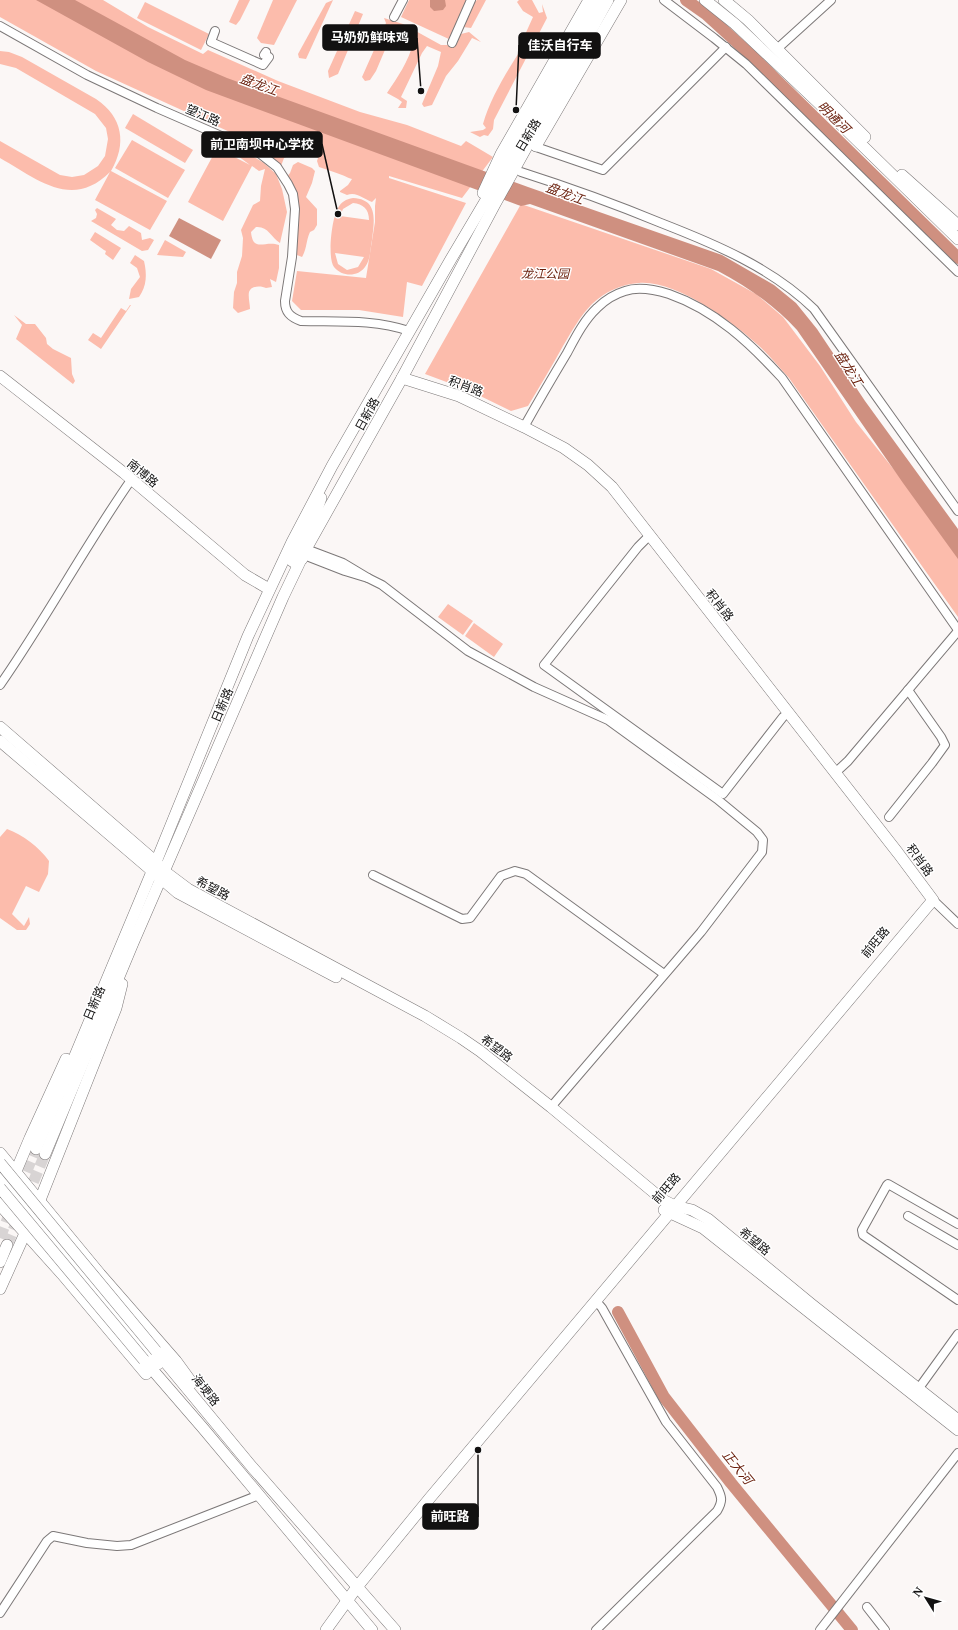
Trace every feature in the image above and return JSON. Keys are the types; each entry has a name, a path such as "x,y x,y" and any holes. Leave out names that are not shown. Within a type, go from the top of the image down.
{"main road":[{"name":"日新路","path":"589,0 510,167 490,202 454,281 304,554 283,597 133,943 40,1152 120,949 248,636 292,542 409,331 451,259 490,202 608,0"},
{"name":"日新路","path":"518,154 598,0"},
{"name":"日新路","path":"510,167 536,147 621,0"},
{"path":"705,0 736,24 958,239"},
{"path":"724,0 748,20 890,163 958,226"},
{"name":"南博路","path":"0,376 131,480 245,575 269,589"},
{"name":"积肖路","path":"402,378 459,396 524,427 564,448 588,464 612,487 898,852 932,899"},
{"path":"304,554 295,563 292,561 314,518 329,473"},
{"name":"希望路","path":"0,727 154,867 178,894 422,1023 458,1044 548,1112 648,1198 670,1208 692,1210 708,1219 877,1361 958,1420"},
{"name":"希望路","path":"2,747 154,867"},
{"name":"希望路","path":"162,876 425,1016 455,1034 480,1051 551,1107 670,1208"},
{"name":"前旺路","path":"318,1630 429,1488 670,1208 932,899"},
{"path":"0,1289 40,1200 116,1008 133,943"},
{"name":"日新路","path":"0,1207 5,1188 16,1173 30,1138 80,1028 120,949"},
{"path":"0,1153 100,1274 176,1361 210,1408 224,1435"},
{"name":"海埂路","path":"0,1163 186,1386 224,1435 395,1630"},
{"path":"0,1177 5,1188 144,1360 372,1630"},
{"path":"5,1188 24,1199 40,1200"},
{"path":"202,1427 170,1400 25,1233 0,1207 10,1204 18,1204 27,1208 185,1396 224,1435"},
{"name":"前旺路","path":"354,1584 434,1493 596,1301 670,1208"},
{"path":"0,1262 7,1245"},
{"name":"希望路","path":"923,1395 958,1430"},
{"name":"前旺路","path":"326,1630 345,1597"}],"street":[{"path":"394,17 403,0"},
{"path":"452,44 471,0"},
{"path":"664,0 746,64 958,272"},
{"path":"777,49 831,0"},
{"name":"望江路","path":"0,26 87,75 157,108 258,152 277,166 293,194 295,208 292,257 285,301 285,308 294,318 300,321 370,322 392,325 409,331"},
{"path":"215,31 212,42 263,65 269,57 264,55 266,52"},
{"path":"536,147 603,170 726,47"},
{"path":"510,167 594,196 695,236 746,261 801,296 818,315 958,511"},
{"path":"524,427 580,330 597,308 611,297 626,290 642,288 659,290 686,300 711,314 736,332 760,354 782,378 958,630 848,761 835,773"},
{"path":"0,685 15,664 92,538 131,480"},
{"path":"650,535 638,547 544,665 723,794 788,712"},
{"path":"304,554 345,571 368,578 382,585 468,651 534,687 608,720 717,799 762,836 764,844 762,852 701,932 551,1107"},
{"path":"889,817 945,745 908,690"},
{"path":"372,874 462,919 470,918 501,876 515,871 526,874 664,974"},
{"name":"积肖路","path":"932,899 958,924"},
{"path":"958,1224 888,1184 862,1232 863,1235 958,1300"},
{"path":"908,1216 958,1245"},
{"path":"596,1301 602,1308 666,1422 717,1487 722,1496 722,1503 717,1511 596,1630"},
{"path":"923,1395 958,1334"},
{"path":"820,1630 958,1453"},
{"path":"0,1613 47,1541 53,1536 87,1543 117,1546 131,1545 259,1495"},
{"path":"867,1606 885,1630"}],"green space":[{"path":"0,0 103,0 148,27 203,54 208,50 278,81 360,112 407,125 461,146 466,141 493,157 462,198 389,176 389,178 466,203 422,286 407,282 403,317 359,310 301,310 292,301 297,271 366,278 375,222 376,198 372,202 354,194 347,195 340,192 352,179 319,167 317,161 319,155 299,144 291,155 284,158 281,166 268,161 232,133 96,71 0,17"},
{"path":"239,0 250,0 236,25 229,22"},
{"path":"273,0 297,0 274,45 261,43 257,38"},
{"path":"333,0 306,59 299,58 298,54 326,3"},
{"path":"409,0 470,0 451,40 401,17"},
{"path":"477,0 486,0 471,28 463,27 472,4"},
{"path":"519,0 532,0 539,13 543,12 542,4 547,18 494,120 493,129 488,136 484,135 480,137 470,132 483,130 486,128 483,124 490,105 504,77 520,51 519,48 533,17 523,11 517,2"},
{"path":"145,2 209,34 201,50 137,18"},
{"path":"355,11 363,14 338,74 329,78 328,71"},
{"path":"384,18 403,24 441,45 456,45 461,34 469,32 481,42 472,38 458,61 446,76 432,105 424,107 422,104 438,66 441,52 427,46 422,53 401,97 407,101 406,108 398,108 402,102 387,93 406,63 413,43 404,31 393,31 376,71 370,80 365,81 362,77 386,23"},
{"path":"0,51 9,52 22,57 96,99 112,114 120,132 120,141 116,161 111,171 167,201 150,230 95,200 110,172 96,183 82,189 68,190 41,182 0,158 0,141 60,175 72,177 84,175 98,166 105,156 108,139 106,128 95,114 16,68 0,64"},
{"path":"133,114 193,150 185,163 125,128"},
{"path":"132,140 185,170 168,198 115,168"},
{"path":"218,141 247,153 264,163 276,174 282,189 287,212 280,243 264,228 256,227 251,232 254,242 257,244 279,245 279,268 276,282 270,279 272,287 252,288 249,292 250,309 238,313 233,308 234,292 237,283 237,272 242,256 243,238 241,230 253,205 260,201 261,186 265,169 259,171 252,166 223,221 188,202 217,148 250,165 238,156 216,145"},
{"path":"298,162 312,168 315,171 306,197 317,209 317,225 314,230 310,232 302,257 294,252 298,218 284,180 290,173 293,165"},
{"path":"353,198 361,199 367,202 371,207 374,226 370,254 365,267 358,273 345,274 337,270 332,262 332,228 339,206 342,202","holes":["353,203 360,205 367,210 369,220 340,216 343,209","335,253 364,257 358,267 347,270 338,264"]},
{"name":"龙江公园","path":"521,204 711,269 756,294 783,317 820,366 856,422 903,481 958,558 958,617 789,378 747,335 718,314 686,295 654,284 639,283 614,289 602,296 592,304 580,319 528,406 511,411 468,390 425,374"},
{"path":"97,208 116,219 111,225 117,230 124,231 129,226 141,233 142,240 150,238 154,240 148,250 142,251 91,221 96,218 97,214 95,210"},
{"path":"95,232 121,248 113,260 105,254 106,251 90,240"},
{"path":"165,240 186,252 183,257 157,255"},
{"path":"135,255 144,261 146,280 144,289 139,297 129,299 131,289 140,277 137,268 130,263"},
{"path":"130,305 101,349 88,340 93,333 101,338 121,308 126,311"},
{"path":"14,315 26,324 35,324 46,338 47,344 53,349 71,358 72,374 75,381 73,384 16,339 22,325"},
{"path":"448,604 473,621 463,635 438,617"},
{"path":"474,623 503,644 494,657 465,636"},
{"path":"7,829 30,842 49,861 48,874 39,892 26,886 12,914 24,926 29,917 30,924 26,930 17,930 0,918 0,837"}],"shaded area":[{"path":"36,0 75,0 185,60 227,78 528,187 722,255 774,285 796,303 817,329 865,401 958,529 958,559 903,483 797,330 779,312 740,283 718,271 530,204 521,206 518,205 206,90 148,62"},
{"path":"430,0 445,0 446,6 443,10 434,11 430,7"},
{"path":"179,218 221,240 211,259 169,236"}],"waterway":[{"name":"明通河","path":"686,0 706,14 752,56 958,258"},
{"name":"正大河","path":"618,1312 664,1397 731,1483 852,1630"}],"tunnel":[{"path":"20,1187 36,1149"},
{"path":"27,1197 45,1154"},
{"path":"0,1238 12,1207"},
{"path":"7,1245 19,1216"}],"place":[{"name":"马奶奶鲜味鸡","path":"421,91"},
{"name":"佳沃自行车","path":"516,110"},
{"name":"前卫南坝中心学校","path":"338,214"},
{"name":"前旺路","path":"478,1450"}],"water label":[{"name":"盘龙江","path":"259,84"},
{"name":"盘龙江","path":"565,193"},
{"name":"盘龙江","path":"849,368"}]}
